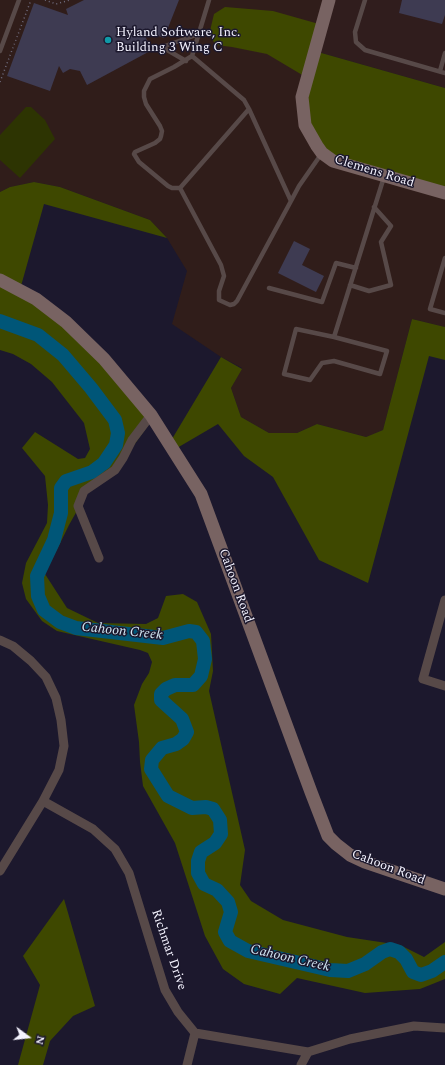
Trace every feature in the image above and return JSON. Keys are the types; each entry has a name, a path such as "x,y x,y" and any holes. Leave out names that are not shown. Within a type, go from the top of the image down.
{"street":[{"name":"Clemens Road","path":"329,0 302,97 305,125 317,146 322,153 333,161 445,193"},
{"name":"Cahoon Road","path":"0,280 36,299 66,322 104,359 151,415 201,494 328,836 350,855 360,860 445,890"},
{"path":"99,558 78,506 84,491 115,470 124,458 132,440 151,415"},
{"path":"445,600 423,679 445,686"},
{"path":"0,640 13,646 31,661 46,677 56,698 61,720 64,746 59,770 43,801 0,871"},
{"name":"Richmar Drive","path":"43,801 93,829 115,849 129,872 165,990 178,1012 195,1033"},
{"path":"187,1065 195,1033 308,1052 350,1039 414,1026 445,1028"},
{"path":"301,1065 308,1052"}],"lane":[{"path":"0,51 19,0"},
{"path":"210,0 192,56 186,61 154,76 150,79 146,86 144,98 162,131 160,139 155,143 135,152 134,154 140,162 168,186 172,188 180,188 249,109"},
{"path":"365,0 355,32 356,42 365,50 445,73"},
{"path":"186,61 162,47 198,34"},
{"path":"440,71 445,53"},
{"path":"192,56 244,100 291,201"},
{"path":"180,188 221,265 224,276 219,291 219,300 230,305 237,301 299,186 322,153"},
{"path":"334,337 384,176"},
{"path":"350,285 369,291 391,285 382,242 391,226 374,207"},
{"path":"445,258 430,309 445,313"},
{"path":"269,288 322,302 336,263 356,268"},
{"path":"296,329 334,337 387,351 380,374 334,361 322,363 310,380 284,374 296,329"}],"path":[{"path":"0,82 30,0"},
{"path":"45,0 56,4 70,0"}],"shaded area":[{"path":"0,0 326,0 297,102 445,196 445,327 412,319 383,430 366,437 317,424 297,433 269,433 241,417 231,388 242,368 221,357 172,324 187,271 167,238 150,220 60,187 34,182 10,187 0,192"},
{"path":"326,0 445,0 445,88 311,50"}],"green space":[{"path":"225,7 273,11 319,24 304,76 267,54 216,45 209,35 214,14"},
{"path":"318,52 445,88 445,189 335,157 321,147 308,124 306,97"},
{"path":"26,107 31,107 45,120 55,139 20,178 0,160 0,135"},
{"path":"34,182 60,187 150,220 167,238 44,204 21,286 155,416 134,445 87,493 69,525 45,574 67,608 98,623 146,624 158,618 166,596 183,594 197,602 211,634 213,671 209,691 245,850 240,885 251,901 283,920 347,937 400,945 424,957 445,942 445,979 420,989 365,993 297,978 280,994 244,984 223,969 205,936 175,843 143,786 134,705 142,684 149,673 152,662 148,653 57,631 42,621 26,599 22,583 26,563 47,523 48,505 45,476 22,448 35,432 78,459 85,458 90,449 84,423 52,382 31,364 13,354 0,350 0,192 10,187"},
{"path":"412,319 445,327 445,360 429,356 368,583 319,560 273,477 244,456 218,424 177,448 172,439 221,357 242,369 231,388 241,417 269,433 297,433 317,424 366,437 383,430"},
{"path":"64,899 95,1006 73,1016 50,1041 43,1065 18,1065 40,985 23,956"}],"building":[{"path":"84,0 179,0 164,38 142,30 152,50 87,85 80,71 70,69 63,73 59,66 50,91 7,76 34,3 68,15 66,9"},
{"path":"402,0 445,0 445,15 442,24 399,13"},
{"path":"294,241 310,249 302,265 324,276 316,292 278,273"}],"waterway":[{"name":"Cahoon Creek","path":"0,321 38,335 63,355 91,388 115,420 118,433 116,445 104,463 92,472 66,481 61,488 61,513 54,540 37,576 38,596 44,610 60,622 76,628 163,638 189,631 196,632 203,641 205,659 201,676 193,685 175,685 166,689 161,694 161,700 182,719 187,732 183,739 176,744 162,748 152,760 151,769 168,796 192,808 206,807 213,809 220,820 221,834 215,843 201,852 198,861 198,873 204,884 217,890 228,902 231,912 225,932 230,941 248,951 330,970 348,971 365,964 382,952 390,949 399,952 406,959 413,972 421,975 432,971 445,962"}],"place":[{"name":"Hyland Software, Inc. Building 3 Wing C","path":"108,40"}]}
